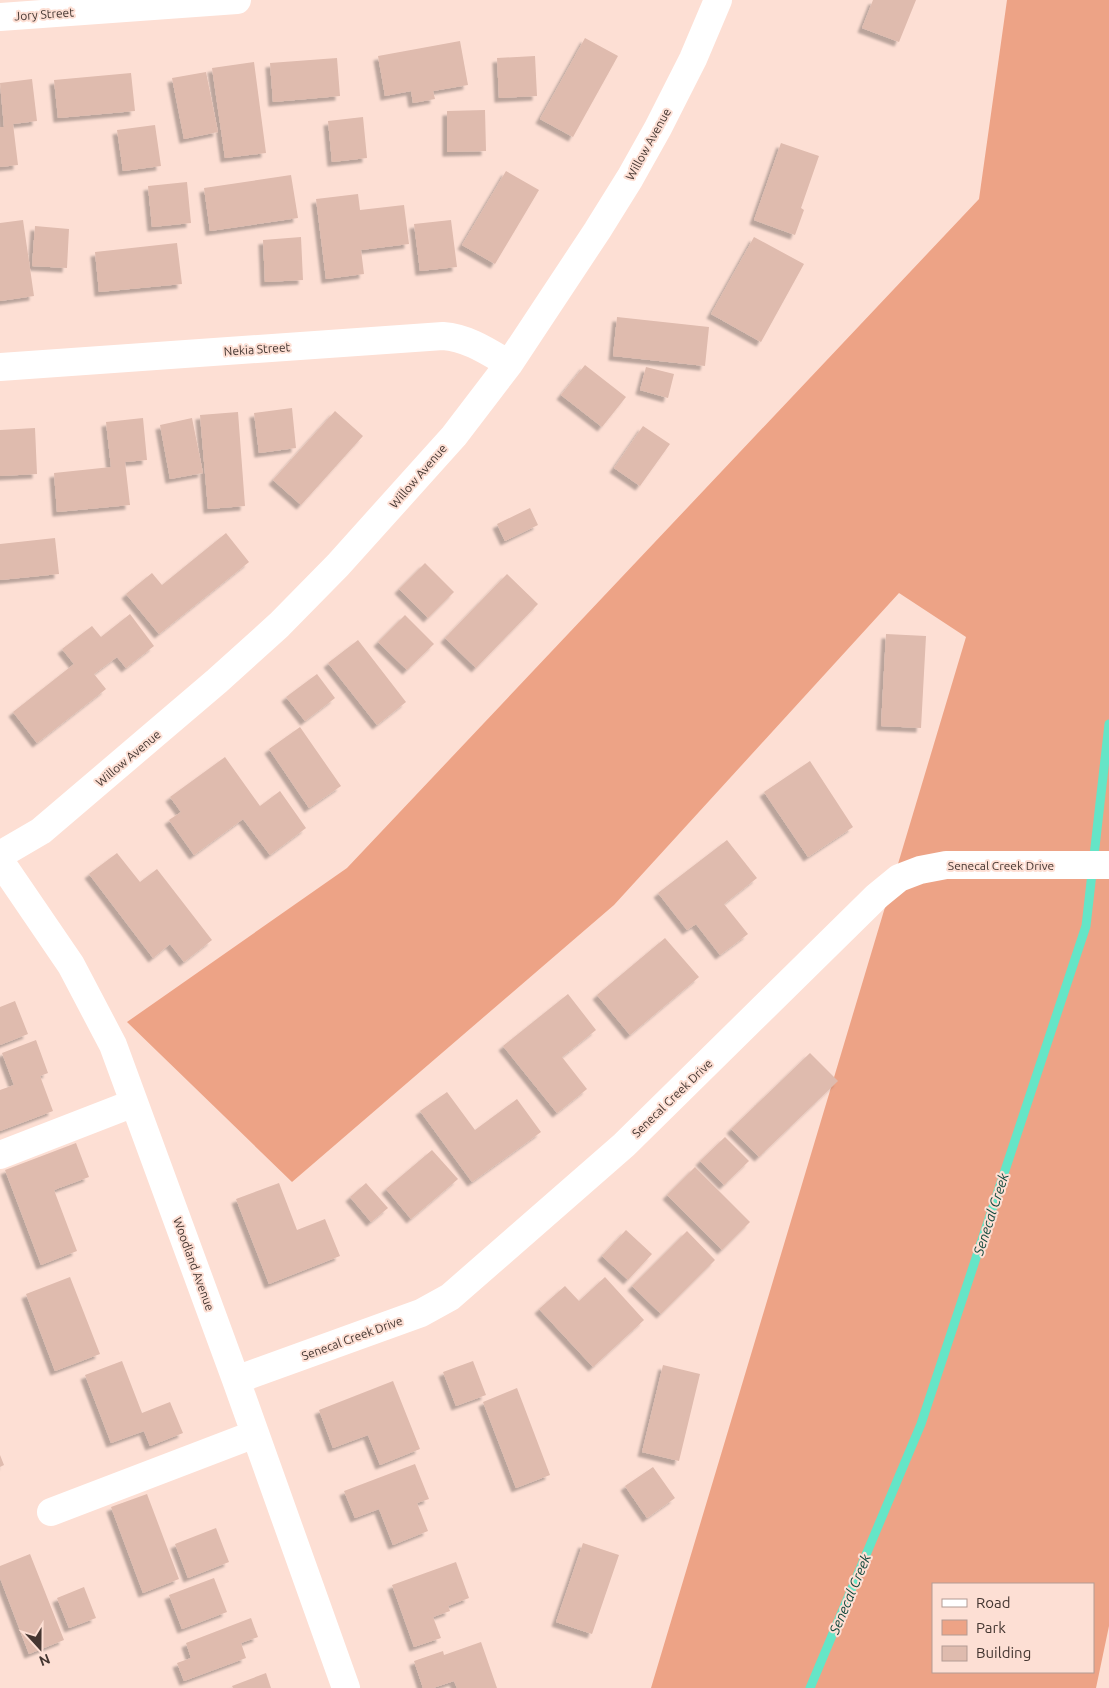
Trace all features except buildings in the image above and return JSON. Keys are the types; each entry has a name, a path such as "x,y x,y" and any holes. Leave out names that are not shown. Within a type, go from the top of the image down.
{"street":[{"name":"Jory Street","path":"0,17 237,0"},
{"name":"Willow Avenue","path":"0,855 41,831 202,694 279,625 338,565 454,436 508,364 630,178 693,59 718,0"},
{"name":"Nekia Street","path":"0,367 442,336 468,341 508,364"},
{"name":"Woodland Avenue","path":"0,861 71,965 113,1045 236,1380 346,1688"},
{"name":"Senecal Creek Drive","path":"236,1380 421,1313 450,1297 624,1145 870,903 899,878 920,870 946,864 1109,865"},
{"path":"0,1156 134,1103"},
{"path":"51,1512 255,1434"}],"green space":[{"path":"1007,0 1109,0 1109,1626 1096,1688 651,1688 966,637 899,593 614,905 292,1182 127,1022 347,868 979,199"}],"waterway":[{"name":"Senecal Creek","path":"810,1688 921,1424 1086,926 1109,724"}]}
